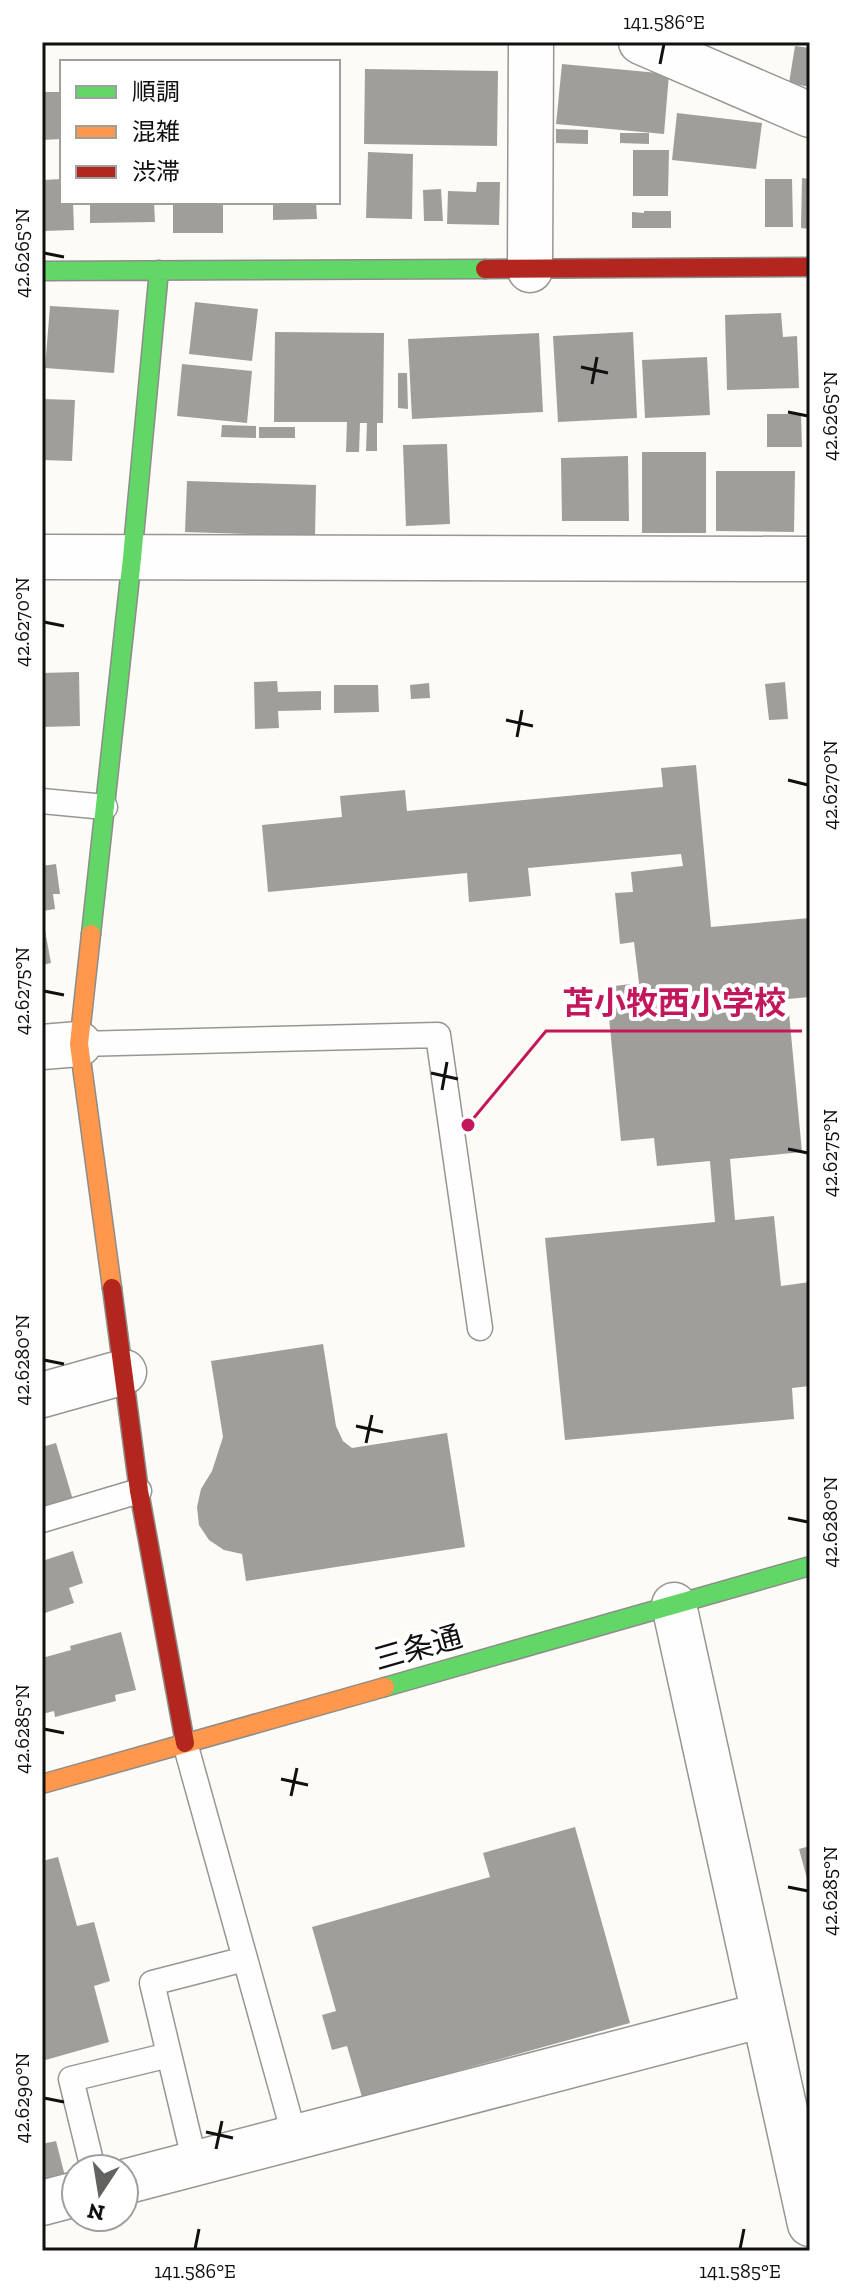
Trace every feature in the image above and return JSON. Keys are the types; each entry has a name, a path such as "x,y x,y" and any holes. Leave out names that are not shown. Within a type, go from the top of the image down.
{"street":[{"path":"530,270 531,42"},
{"path":"641,42 810,115"},
{"path":"42,271 810,267"},
{"path":"159,270 105,807 61,1045 124,1372 139,1491 185,1743"},
{"path":"42,557 810,559"},
{"path":"42,1395 124,1372"},
{"name":"三条通","path":"42,1784 810,1566"},
{"path":"674,1605 810,2223"},
{"path":"140,2178 763,2015"}],"lane":[{"path":"42,801 105,807"},
{"path":"61,1045 438,1035 480,1328"},
{"path":"42,1520 139,1491"},
{"path":"185,1743 295,2138"},
{"path":"195,2163 152,1983 245,1959"},
{"path":"89,2153 71,2079 169,2055"}],"building":[{"path":"795,46 810,48 810,87 789,83"},
{"path":"562,64 669,74 664,134 556,124"},
{"path":"365,69 498,71 497,146 364,144"},
{"path":"42,92 60,92 60,139 42,140"},
{"path":"677,113 762,123 756,169 672,160"},
{"path":"556,129 588,130 588,144 556,143"},
{"path":"620,133 649,133 649,144 620,143"},
{"path":"633,150 669,150 668,196 633,196"},
{"path":"368,152 413,154 412,219 366,218"},
{"path":"802,178 810,179 810,229 801,228"},
{"path":"60,179 60,204 73,204 74,230 44,231 42,180"},
{"path":"765,179 792,179 793,227 765,227"},
{"path":"477,182 500,182 499,225 447,224 448,191 476,192"},
{"path":"441,189 443,221 424,221 423,190"},
{"path":"90,204 154,204 155,222 90,223"},
{"path":"173,204 223,204 223,233 173,233"},
{"path":"273,204 316,204 317,219 273,220"},
{"path":"671,211 671,228 632,228 632,212"},
{"path":"195,302 258,309 252,361 189,354"},
{"path":"50,306 119,310 114,373 45,368"},
{"path":"781,313 783,337 797,336 799,388 727,390 725,315"},
{"path":"275,332 384,333 383,423 377,423 377,451 366,451 367,423 360,423 359,452 346,452 347,422 274,422"},
{"path":"633,332 637,418 558,422 553,336"},
{"path":"539,333 543,412 412,419 408,339"},
{"path":"707,357 710,415 645,418 642,360"},
{"path":"182,364 252,371 247,423 177,416"},
{"path":"398,373 407,373 408,409 398,408"},
{"path":"42,399 75,400 72,461 42,460"},
{"path":"767,414 801,414 802,447 767,447"},
{"path":"222,425 256,426 256,438 221,437"},
{"path":"259,427 295,427 295,438 259,438"},
{"path":"447,444 450,524 406,526 403,445"},
{"path":"642,452 706,452 706,533 642,533"},
{"path":"628,456 629,521 562,521 561,458"},
{"path":"716,471 795,471 794,532 716,531"},
{"path":"187,481 316,485 315,536 185,532"},
{"path":"79,672 80,726 42,727 42,673"},
{"path":"277,681 278,692 321,691 321,710 278,711 279,728 255,729 254,682"},
{"path":"785,682 788,719 769,720 765,684"},
{"path":"429,683 430,698 411,699 410,685"},
{"path":"334,685 378,685 379,712 334,713"},
{"path":"696,765 711,927 810,918 810,997 766,1001 767,1015 789,1013 802,1152 730,1159 735,1220 774,1216 781,1286 810,1282 810,1386 792,1388 794,1419 565,1440 545,1238 715,1222 710,1161 657,1166 654,1138 621,1141 606,987 639,983 634,942 620,944 615,893 633,892 631,872 683,866 681,854 528,868 531,896 469,902 467,873 268,892 262,825 342,817 340,796 405,790 407,811 663,787 661,768"},
{"path":"56,864 60,894 53,894 55,909 42,911 42,866"},
{"path":"42,914 51,963 42,965"},
{"path":"323,1344 336,1426 343,1441 352,1448 447,1433 465,1547 246,1581 242,1554 224,1550 209,1540 199,1525 197,1507 201,1489 212,1471 223,1437 211,1361"},
{"path":"56,1443 73,1500 42,1509 42,1447"},
{"path":"73,1551 83,1583 69,1588 74,1603 42,1614 42,1561"},
{"path":"121,1632 136,1690 115,1695 116,1701 55,1717 54,1711 42,1714 42,1658 71,1650 70,1646"},
{"path":"575,1827 630,2023 362,2097 347,2046 332,2050 322,2015 336,2011 312,1927 490,1877 483,1853"},
{"path":"810,1846 810,1886 809,1886 799,1849"},
{"path":"58,1857 77,1926 94,1922 110,1981 94,1986 109,2042 42,2061 42,1861"},
{"path":"56,2141 60,2157 60,2182 42,2186 42,2144"}],"traffic: fast":[{"path":"42,271 485,269"},
{"path":"91,934 132,558 159,270"},
{"path":"385,1687 810,1566"}],"traffic: slow":[{"path":"91,934 79,1044 112,1288"},
{"path":"42,1784 385,1687"}],"traffic: jam":[{"path":"485,269 810,267"},
{"path":"112,1288 139,1491 185,1743"}],"place":[{"name":"苫小牧西小学校","path":"468,1125"}]}
